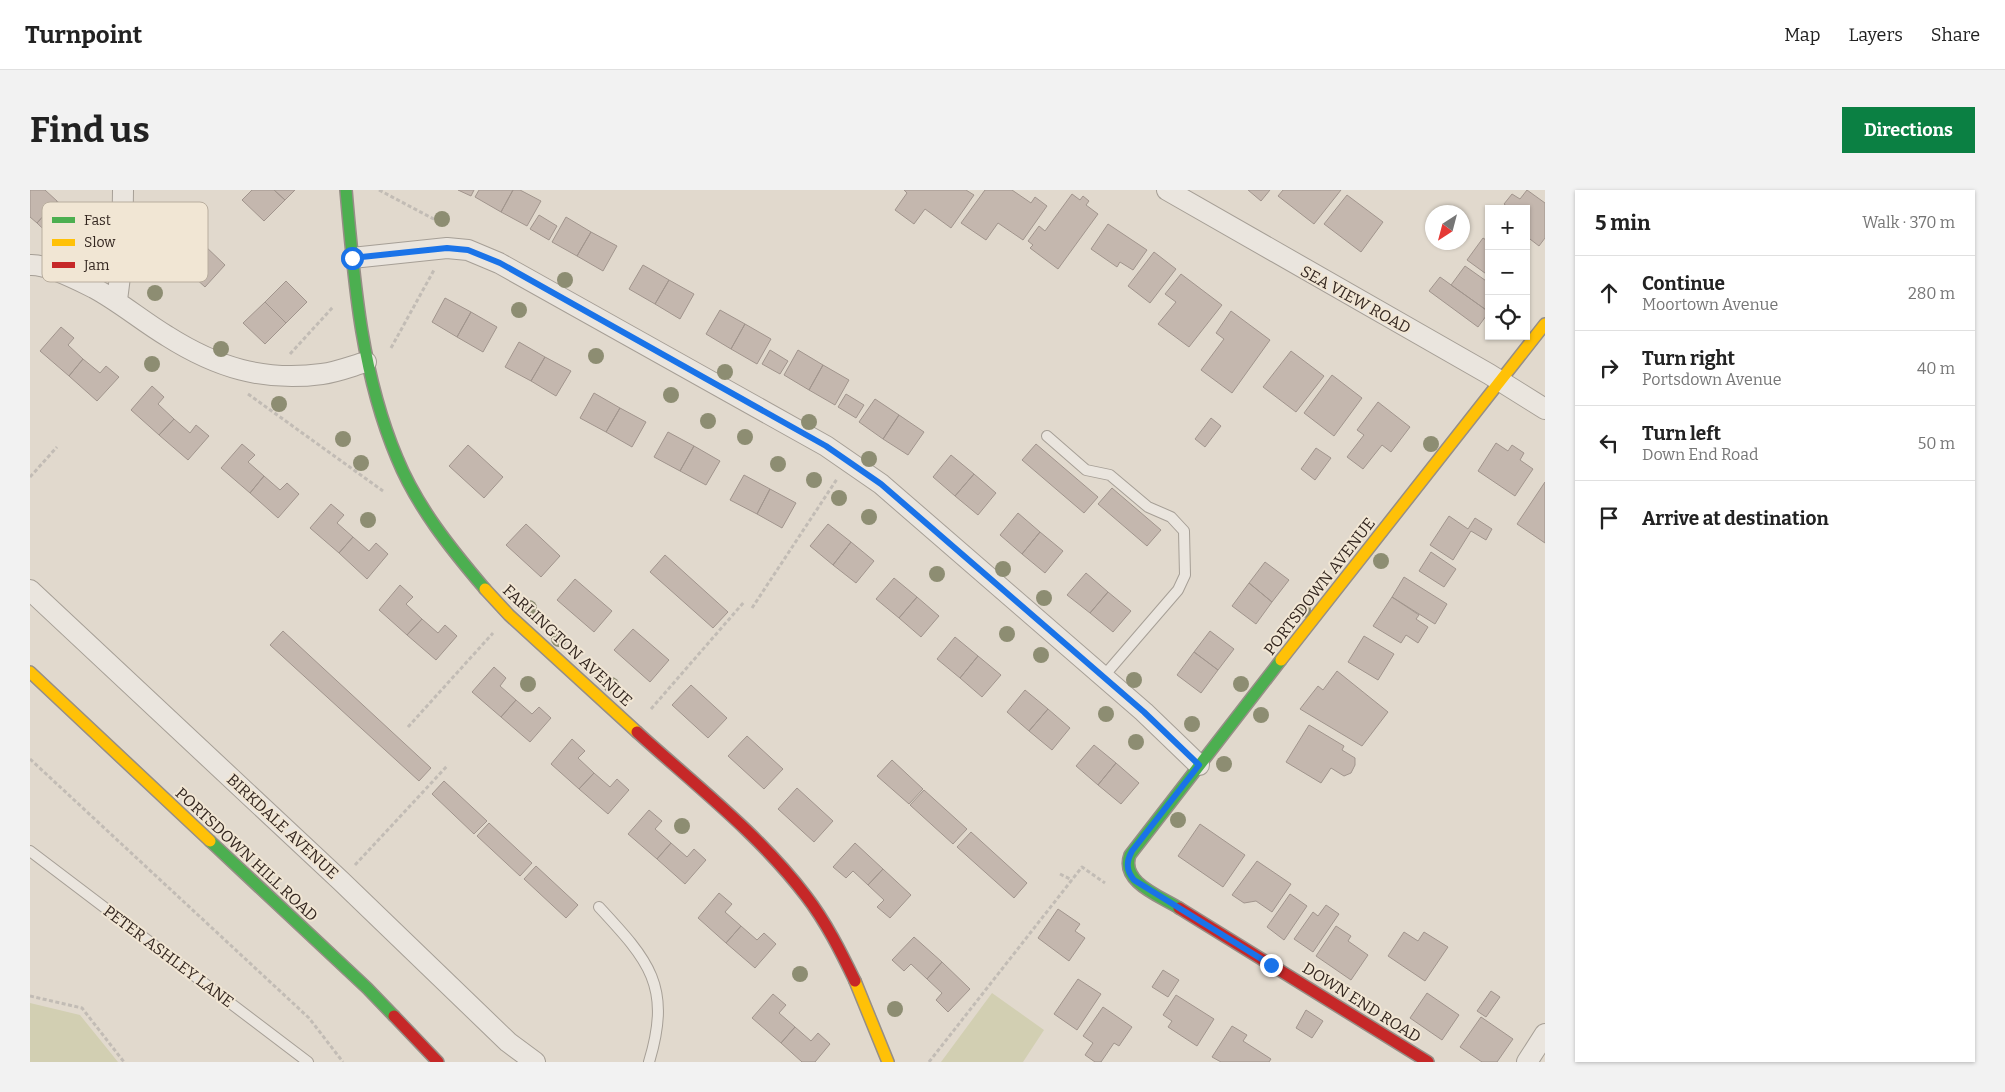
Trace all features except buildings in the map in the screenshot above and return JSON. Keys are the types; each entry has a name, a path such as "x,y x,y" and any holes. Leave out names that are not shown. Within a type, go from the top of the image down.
{"street":[{"name":"FARLINGTON AVENUE","path":"346,190 352,258 366,362 387,433 401,466 424,508 461,561 509,615 754,839 812,904 866,1006 888,1062"},
{"name":"SEA VIEW ROAD","path":"1167,190 1545,408"},
{"path":"352,258 456,249 500,263 826,446 881,484 1103,677 1199,765"},
{"path":"30,265 42,269"},
{"path":"82,282 117,300 166,336 208,359 236,369 271,375 323,374 366,362"},
{"path":"117,300 119,282"},
{"name":"PORTSDOWN AVENUE","path":"1128,872 1128,860 1132,851 1545,324"},
{"name":"BIRKDALE AVENUE","path":"30,590 341,880 508,1042 535,1062"},
{"name":"PORTSDOWN HILL ROAD","path":"30,672 367,988 438,1062"},
{"name":"DOWN END ROAD","path":"1128,872 1134,880 1428,1062"},
{"path":"1527,1062 1545,1034"}],"lane":[{"path":"1047,436 1086,470 1110,475 1148,507 1171,517 1184,531 1185,575 1178,590 1103,677"},
{"name":"PETER ASHLEY LANE","path":"30,851 308,1062"},
{"path":"600,907 639,952 652,973 658,1014 655,1046 650,1062"}],"path":[{"path":"372,382 456,249 453,229 379,190"},
{"path":"271,375 355,282"},
{"path":"236,369 234,385 385,492"},
{"path":"30,476 57,447"},
{"path":"752,608 848,462"},
{"path":"634,729 744,602"},
{"path":"408,728 509,615"},
{"path":"30,760 309,1018 342,1062"},
{"path":"341,880 448,764"},
{"path":"930,1062 1082,867 1105,883"},
{"path":"1060,874 1072,880"},
{"path":"30,996 82,1008 124,1062"}],"shaded area":[{"path":"992,993 1044,1030 1023,1062 941,1062"},
{"path":"30,1003 80,1015 118,1062 30,1062"}],"traffic: fast":[{"path":"346,190 361,326 367,360 385,426 397,458 414,494 447,543 485,589"},
{"path":"1179,908 1153,893 1136,880 1128,865 1130,855 1281,660"},
{"path":"210,841 367,988 394,1016"}],"traffic: slow":[{"path":"1281,660 1545,324"},
{"path":"485,589 509,615 637,732"},
{"path":"30,672 210,841"},
{"path":"855,981 888,1062"}],"traffic: jam":[{"path":"637,732 725,810 788,873 820,916 839,948 855,981"},
{"path":"1179,908 1428,1062"},
{"path":"394,1016 438,1062"}],"route":[{"path":"352,258 447,248 468,250 500,263 826,446 881,484 1144,712 1199,765 1132,851 1128,860 1128,872 1134,880 1271,965"}]}
